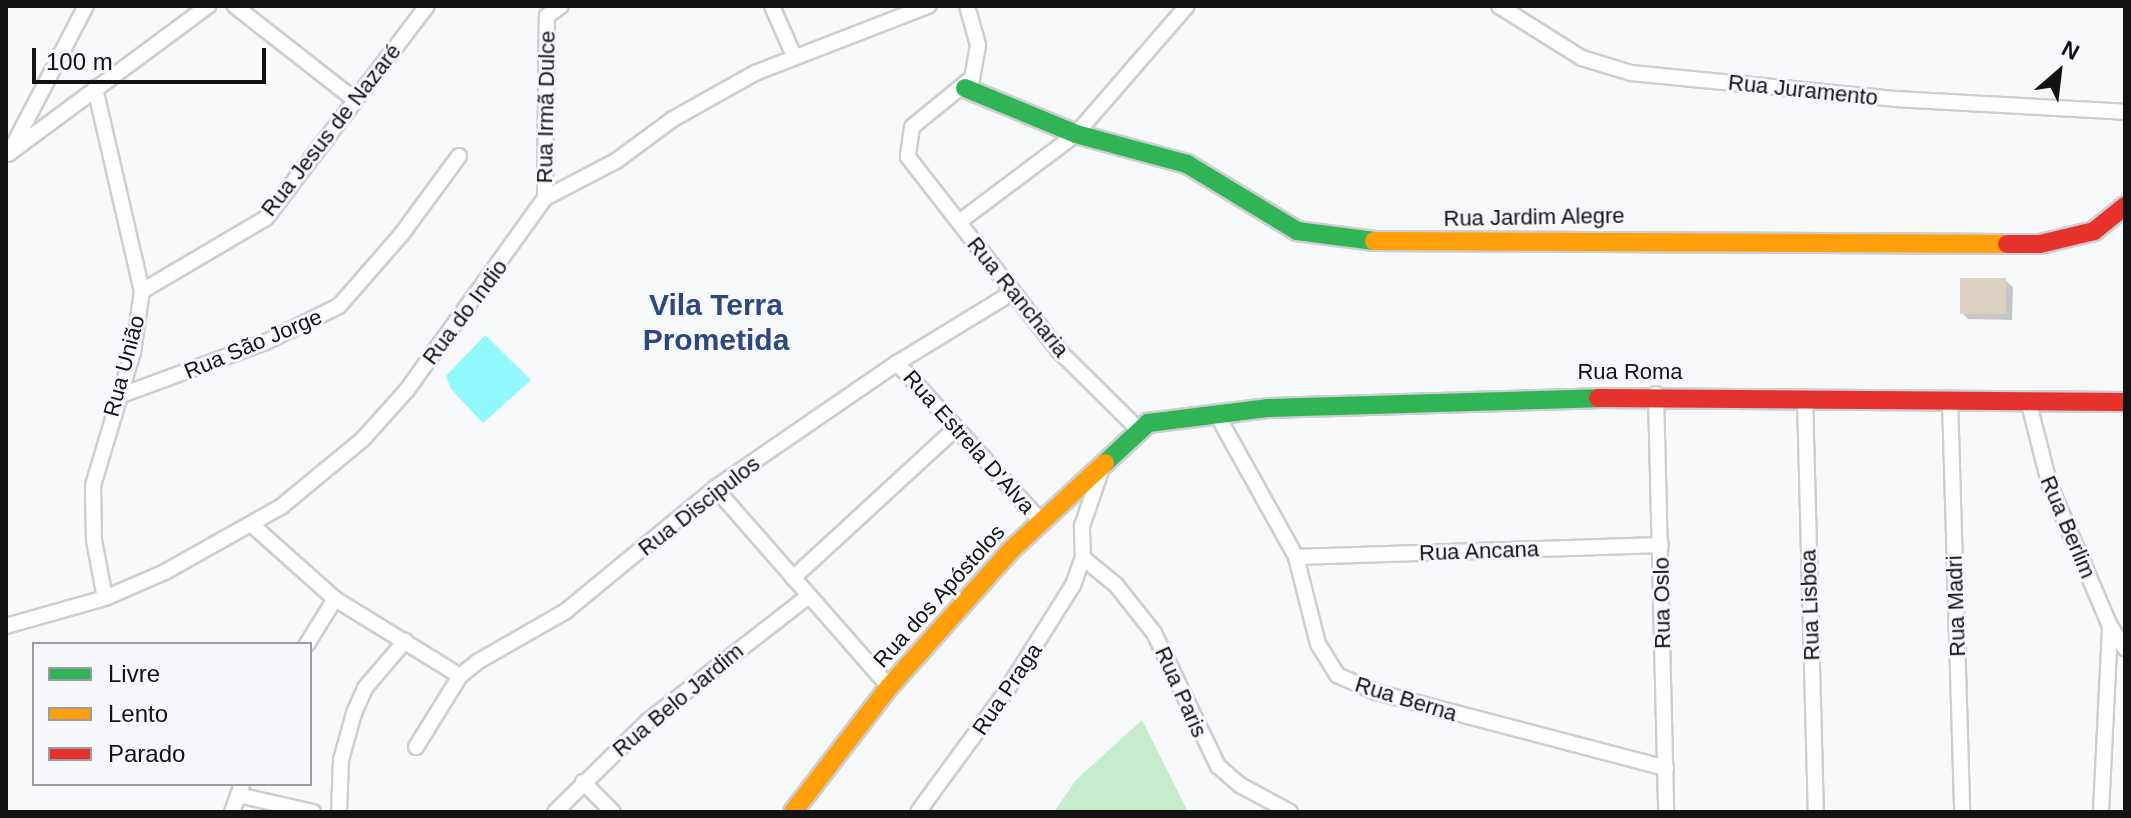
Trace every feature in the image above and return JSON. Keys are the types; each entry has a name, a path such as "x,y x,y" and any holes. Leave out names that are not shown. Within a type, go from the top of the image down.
{"street":[{"path":"7,156 86,6"},
{"path":"7,156 208,6"},
{"path":"235,6 355,100"},
{"name":"Rua Jesus de Nazaré","path":"142,291 266,218 427,6"},
{"path":"532,6 547,16 561,6"},
{"path":"772,6 794,56"},
{"name":"Rua do Indio","path":"6,626 105,598 252,525 321,477 372,430 454,329 545,198 616,161 695,105 794,56 857,37 928,6"},
{"path":"965,88 977,63 978,45 967,6"},
{"path":"959,222 1076,134 1187,6"},
{"name":"Rua Juramento","path":"1499,6 1582,58 1631,73 1895,99 2125,112"},
{"name":"Rua Irmã Dulce","path":"545,198 547,16"},
{"name":"Rua União","path":"95,88 142,291 119,396 93,485 94,540 105,598"},
{"name":"Rua Jardim Alegre","path":"965,88 1076,134 1187,164 1297,231 1352,241 2040,244 2094,231 2125,206"},
{"name":"Rua Rancharia","path":"965,88 912,127 908,157 1010,294 1059,351 1137,428"},
{"name":"Rua São Jorge","path":"119,396 266,342 339,306 401,235 459,156"},
{"name":"Rua Discipulos","path":"416,747 460,676 591,593 715,488 897,363 1010,294"},
{"name":"Rua Estrela D'Alva","path":"897,363 954,430 1040,520"},
{"name":"Rua Roma","path":"1137,428 1216,413 1656,394 2125,402"},
{"name":"Rua Oslo","path":"1656,394 1666,812"},
{"name":"Rua Lisboa","path":"1805,398 1816,812"},
{"name":"Rua Madri","path":"1950,400 1962,812"},
{"name":"Rua Berlim","path":"2028,400 2050,486 2110,626 2125,648"},
{"name":"Rua Berna","path":"1216,413 1296,557 1326,664 1350,683 1666,768"},
{"name":"Rua dos Apóstolos","path":"793,812 889,687 1040,520 1137,428"},
{"path":"793,578 954,430"},
{"path":"1083,558 1082,526 1105,460"},
{"path":"715,488 807,597 889,687"},
{"path":"252,525 335,599 460,676"},
{"name":"Rua Ancana","path":"1296,557 1661,545"},
{"name":"Rua Praga","path":"918,812 1041,638 1073,585 1083,558"},
{"name":"Rua Paris","path":"1083,558 1116,585 1154,633 1218,766 1240,785 1290,812"},
{"name":"Rua Belo Jardim","path":"555,812 583,782 698,680 807,597"},
{"path":"308,642 335,599"},
{"path":"2101,812 2110,626"},
{"path":"339,812 341,760 354,713 365,688 405,641"},
{"path":"583,782 613,812"},
{"path":"232,812 240,790 313,812"}],"green space":[{"path":"1142,720 1188,812 1054,812 1076,780"}],"water":[{"path":"485,335 531,380 483,423 451,389 446,376"}],"building":[{"path":"1960,278 2006,278 2006,314 1960,314"}],"traffic: fast":[{"path":"965,88 1076,134 1187,164 1297,231 1374,241"},
{"path":"1105,463 1148,423 1269,408 1598,398"}],"traffic: slow":[{"path":"1374,241 2007,244"},
{"path":"793,812 889,687 1011,550 1105,463"}],"traffic: jam":[{"path":"2007,244 2040,244 2094,231 2125,206"},
{"path":"1598,398 2125,402"}],"district":[{"name":"Vila Terra Prometida","path":"716,322"}]}
